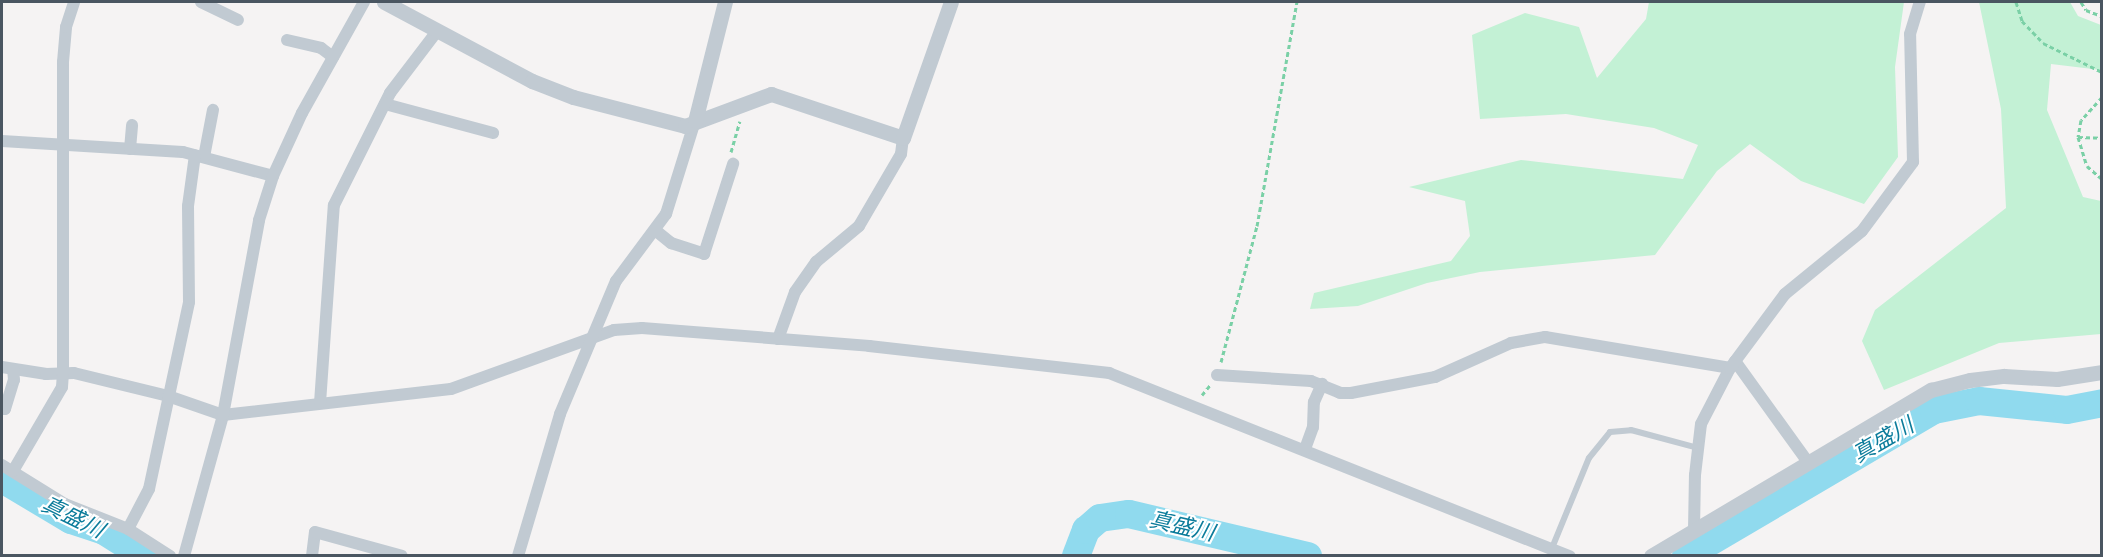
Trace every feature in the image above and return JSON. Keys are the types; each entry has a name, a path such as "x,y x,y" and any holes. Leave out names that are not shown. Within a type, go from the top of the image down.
{"street":[{"path":"13,471 62,387 64,45 74,2"},
{"path":"201,2 238,20"},
{"path":"184,555 223,415 259,220 273,176 333,57 364,2"},
{"path":"384,2 544,87 685,126 771,94 903,138"},
{"path":"518,555 560,414 591,338 616,281 655,230 674,196 725,2"},
{"path":"778,339 795,292 816,262 859,226 901,154 903,138 951,2"},
{"path":"1694,530 1698,448 1706,412 1732,364 1785,294 1862,231 1913,162 1910,34 1920,2"},
{"path":"320,403 334,205 385,104 438,30"},
{"path":"287,40 321,48 333,57"},
{"path":"385,104 493,134"},
{"path":"128,529 149,489 189,302 188,206 199,156 213,110"},
{"path":"130,149 132,125"},
{"path":"2,141 199,156 273,176"},
{"path":"655,230 671,243 704,254 733,165"},
{"path":"7,368 63,374 168,396 223,415 451,389 614,330 642,328 778,339 1109,373 1196,404 1570,555"},
{"path":"1217,375 1322,384 1340,393 1351,393 1435,377 1511,343 1545,338 1732,364 1807,461"},
{"path":"2,408 5,409 14,380 7,368"},
{"path":"1651,555 1906,401 1948,384 2004,376 2057,379 2102,372"},
{"path":"1305,449 1313,427 1314,402 1322,384"},
{"path":"2,465 65,504 128,529 171,555"},
{"path":"312,555 315,532 402,555"}],"lane":[{"path":"1552,548 1589,458 1610,432 1631,429 1698,448"}],"path":[{"path":"1196,404 1217,375 1257,226 1297,2"},
{"path":"2016,2 2022,21 2043,43 2102,72"},
{"path":"2081,2 2086,10 2102,16"},
{"path":"2102,97 2081,120 2078,137 2086,166 2102,179"},
{"path":"733,165 729,159 742,116"},
{"path":"2078,137 2102,138"}],"green space":[{"path":"1649,2 1904,2 1895,67 1898,157 1864,204 1801,181 1750,144 1717,171 1655,255 1480,272 1427,283 1358,306 1310,309 1314,293 1451,261 1470,236 1465,201 1409,187 1521,160 1683,179 1698,145 1654,128 1566,114 1480,119 1472,35 1525,13 1579,27 1597,78 1646,19"},
{"path":"1979,2 2070,2 2078,16 2101,25 2101,70 2051,64 2047,110 2083,197 2101,201 2101,334 1999,343 1884,390 1862,341 1875,310 2006,208 2001,109"}],"waterway":[{"name":"真盛川","path":"1686,556 1934,410 1979,401 2067,410 2102,403"},
{"name":"真盛川","path":"2,479 71,520 104,531 144,556"},
{"name":"真盛川","path":"1076,556 1086,530 1100,518 1129,514 1308,556"}]}
